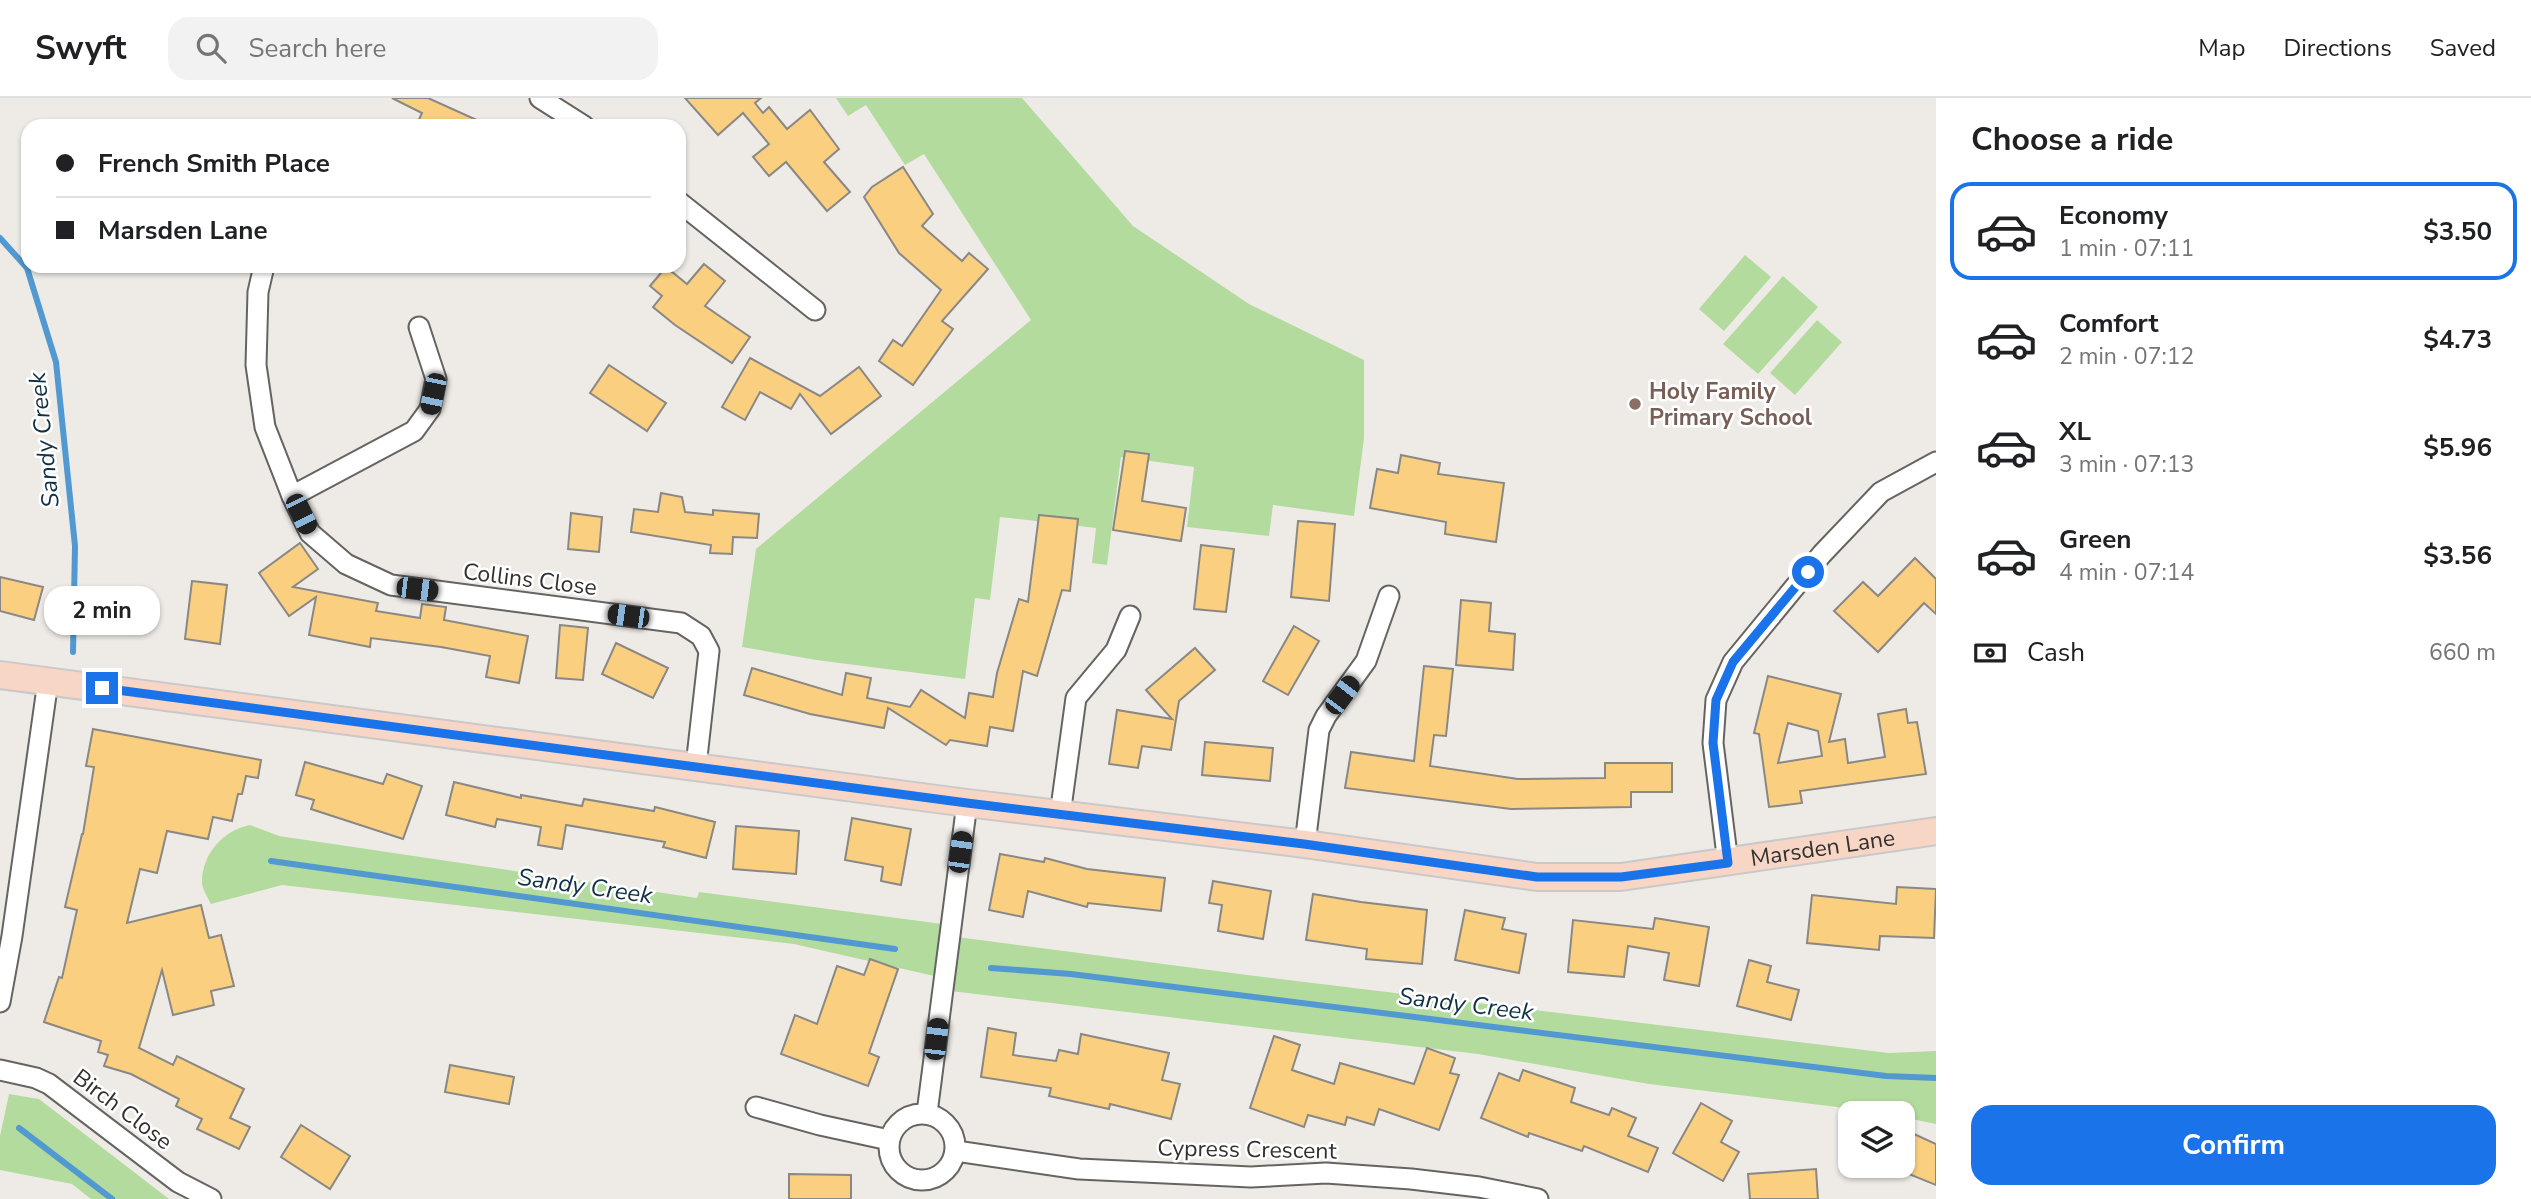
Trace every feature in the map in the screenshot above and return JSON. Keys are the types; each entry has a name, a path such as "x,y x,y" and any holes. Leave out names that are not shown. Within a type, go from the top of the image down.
{"main road":[{"name":"Marsden Lane","path":"0,675 967,803 1304,844 1537,877 1621,877 1936,831"}],"street":[{"path":"540,98 573,119"},
{"path":"686,208 815,310"},
{"path":"262,273 258,292 256,365 265,427 292,496 414,431 430,410 436,379 419,327"},
{"path":"1728,863 1713,743 1716,700 1733,662 1822,554 1881,492 1936,462"},
{"name":"Collins Close","path":"292,496 310,533 346,564 391,585 681,623 701,636 709,651 696,766"},
{"path":"1304,844 1319,730 1366,661 1389,596"},
{"path":"1060,815 1076,698 1115,650 1130,615"},
{"path":"0,1002 14,923 48,681"},
{"path":"927,1114 967,803"},
{"name":"Birch Close","path":"0,1070 36,1078 49,1084 178,1182 211,1199"},
{"path":"756,1107 889,1140"},
{"path":"915,1114 927,1114 939,1118 949,1127 955,1138 956,1151 952,1163 944,1172 920,1190 896,1168 890,1154 889,1140 894,1128 903,1119 915,1114"},
{"name":"Cypress Crescent","path":"956,1151 1079,1169 1237,1176 1326,1174 1411,1178 1479,1187 1538,1199"}],"green space":[{"path":"836,98 1022,98 1133,226 1249,304 1364,360 1364,438 1354,516 1273,505 1269,536 1187,527 1194,467 1121,457 1107,565 1092,563 1096,528 1000,517 990,600 975,598 965,679 816,660 742,647 756,549 1031,320 924,154 905,165 866,105 848,116"},
{"path":"1745,255 1771,277 1724,331 1699,309"},
{"path":"1783,276 1818,307 1758,374 1723,344"},
{"path":"1817,320 1842,342 1795,395 1770,373"},
{"path":"250,825 279,836 697,898 699,892 950,925 949,936 1889,1053 1936,1051 1936,1124 1915,1120 1915,1101 1838,1101 1838,1107 1649,1084 1478,1054 942,990 943,978 794,944 282,885 211,904 202,884 205,863 223,838"},
{"path":"9,1094 39,1099 169,1199 91,1199 72,1184 0,1170 0,1136"}],"building":[{"path":"392,98 428,98 474,119 419,119 422,113"},
{"path":"685,98 761,98 755,103 763,113 769,107 787,129 810,110 839,149 824,162 850,192 827,211 786,162 769,176 753,157 769,144 743,113 718,135"},
{"path":"903,167 933,214 922,226 962,261 969,253 988,269 942,321 953,329 913,385 879,361 893,340 902,346 941,290 899,253 864,197 872,187"},
{"path":"704,264 725,281 705,306 750,337 732,363 653,307 662,296 650,286 661,273 673,273 687,284"},
{"path":"750,358 820,396 859,367 881,396 831,434 800,394 791,409 760,392 745,420 722,407"},
{"path":"609,365 666,403 647,431 590,393"},
{"path":"1125,451 1149,454 1142,501 1186,508 1181,541 1113,530"},
{"path":"1401,455 1440,463 1438,474 1504,483 1496,542 1445,534 1446,522 1370,508 1377,469 1398,473"},
{"path":"661,493 682,497 685,512 713,515 713,510 759,514 757,538 733,537 732,554 710,553 711,545 631,532 634,509 658,512"},
{"path":"571,513 602,517 599,552 568,549"},
{"path":"1039,515 1078,519 1070,591 1062,590 1037,676 1023,671 1013,731 990,727 987,746 950,740 946,745 888,708 884,728 810,714 744,695 752,668 842,695 846,673 871,678 867,698 910,707 921,690 965,718 969,693 993,697 997,673 1019,599 1028,602"},
{"path":"1298,521 1335,524 1329,601 1291,597"},
{"path":"300,543 318,569 293,587 378,603 376,611 420,618 422,604 446,607 444,620 528,636 519,683 486,677 490,656 371,638 370,647 309,635 316,597 289,616 259,573"},
{"path":"1201,545 1234,549 1226,612 1194,609"},
{"path":"1915,558 1936,579 1936,614 1924,603 1878,652 1834,611 1863,582 1878,596"},
{"path":"0,577 43,587 34,620 0,611"},
{"path":"192,581 227,585 220,644 185,639"},
{"path":"1461,600 1491,603 1489,631 1515,634 1513,670 1456,665"},
{"path":"560,625 588,628 583,680 556,678"},
{"path":"1294,626 1319,641 1288,695 1263,681"},
{"path":"616,643 668,668 653,698 602,674"},
{"path":"1195,648 1215,670 1179,701 1171,750 1142,746 1138,768 1109,764 1117,710 1172,719 1146,690"},
{"path":"1424,666 1453,669 1446,736 1434,735 1430,766 1518,779 1605,778 1605,763 1672,763 1672,792 1631,792 1631,807 1511,809 1345,788 1351,752 1414,761"},
{"path":"1768,676 1841,694 1829,742 1845,739 1848,763 1885,757 1878,714 1906,709 1908,723 1917,722 1926,774 1800,791 1802,803 1769,807 1759,734 1754,733","holes":["1788,723 1818,731 1822,756 1778,763"]},
{"path":"93,729 261,760 258,778 246,776 242,794 238,794 232,821 213,817 208,839 167,831 157,873 140,869 127,923 201,905 209,938 221,935 234,986 211,991 214,1005 173,1015 162,970 139,1048 173,1065 177,1056 244,1089 230,1118 250,1127 239,1149 197,1129 202,1119 176,1106 179,1099 131,1074 104,1066 108,1055 98,1052 101,1041 44,1022 59,977 62,978 77,910 65,907 83,834 94,767 86,766"},
{"path":"1205,742 1273,748 1270,781 1202,775"},
{"path":"305,762 383,784 387,774 422,786 403,839 311,809 314,800 296,795"},
{"path":"454,782 521,798 521,795 582,806 584,799 654,811 655,807 715,822 706,858 663,847 665,842 566,825 562,849 538,845 541,827 497,819 495,827 446,815"},
{"path":"852,818 911,829 901,885 881,881 883,867 845,860"},
{"path":"736,826 799,831 796,874 733,869"},
{"path":"1000,854 1044,862 1045,858 1087,869 1165,878 1161,911 1088,903 1087,907 1028,891 1023,917 989,910"},
{"path":"1213,881 1271,891 1263,939 1218,931 1222,905 1209,903"},
{"path":"1897,887 1936,889 1934,938 1880,936 1879,950 1807,943 1812,895 1896,904"},
{"path":"1313,894 1427,910 1422,964 1366,959 1367,949 1306,940"},
{"path":"1465,910 1505,918 1502,929 1526,934 1519,973 1455,960"},
{"path":"1655,918 1709,927 1699,986 1664,980 1669,953 1628,946 1624,977 1568,972 1573,920 1653,929"},
{"path":"870,959 898,969 869,1053 879,1057 868,1086 781,1054 795,1015 817,1024 837,966 864,975"},
{"path":"1749,960 1771,966 1767,982 1799,990 1791,1020 1737,1006"},
{"path":"988,1028 1016,1033 1013,1055 1056,1061 1059,1050 1078,1054 1081,1034 1169,1053 1162,1080 1180,1084 1171,1119 1110,1104 1109,1109 1049,1096 1051,1088 981,1077"},
{"path":"1274,1036 1300,1045 1292,1070 1334,1084 1340,1063 1414,1084 1427,1048 1455,1058 1450,1073 1459,1075 1439,1130 1379,1109 1374,1125 1347,1117 1345,1125 1308,1115 1304,1127 1250,1108"},
{"path":"450,1065 514,1077 509,1104 445,1092"},
{"path":"1523,1070 1575,1088 1571,1102 1609,1115 1612,1108 1636,1118 1628,1136 1658,1148 1648,1172 1584,1146 1582,1151 1529,1133 1528,1137 1481,1118 1499,1073 1519,1081"},
{"path":"1701,1103 1732,1121 1721,1142 1739,1152 1723,1181 1673,1153"},
{"path":"301,1125 350,1156 330,1189 281,1157"},
{"path":"1915,1134 1936,1144 1936,1185 1915,1176"},
{"path":"1816,1169 1818,1199 1750,1199 1748,1174"},
{"path":"789,1174 851,1175 851,1199 789,1199"}],"waterway":[{"name":"Sandy Creek","path":"0,238 21,261"},
{"name":"Sandy Creek","path":"29,273 56,362 75,546 73,652"},
{"name":"Sandy Creek","path":"271,861 895,949"},
{"name":"Sandy Creek","path":"991,968 1071,974 1886,1076 1936,1078"},
{"path":"19,1128 112,1199"}],"place":[{"name":"Holy Family Primary School","path":"1635,404"}],"route":[{"path":"102,688 967,803 1304,844 1537,877 1621,877 1728,863 1713,743 1716,700 1733,662 1808,572"}]}
